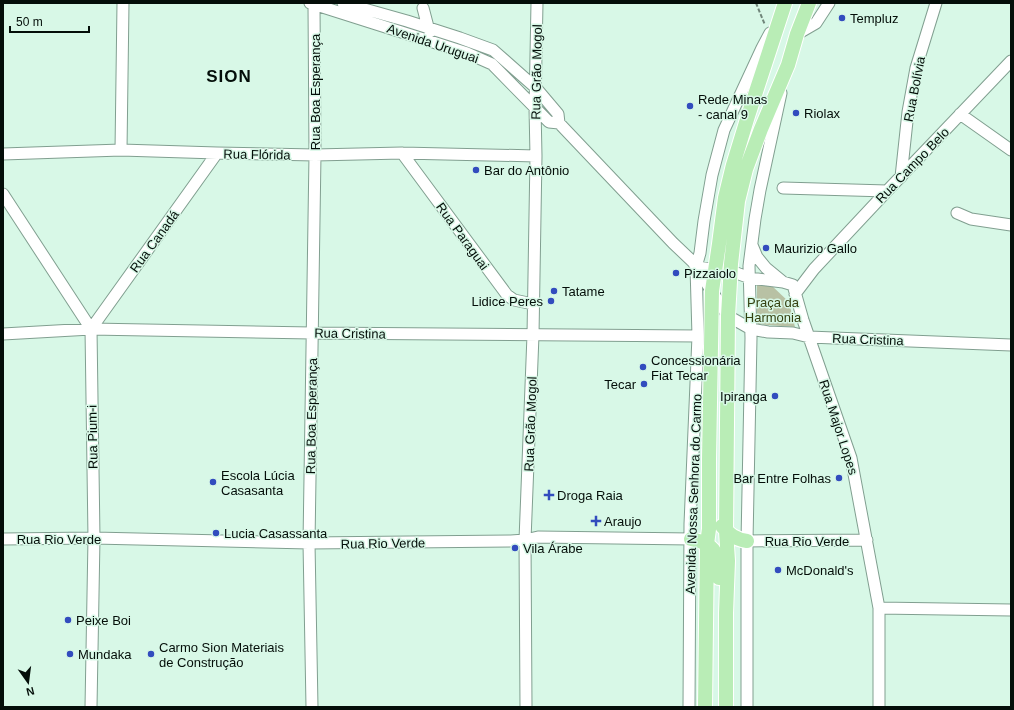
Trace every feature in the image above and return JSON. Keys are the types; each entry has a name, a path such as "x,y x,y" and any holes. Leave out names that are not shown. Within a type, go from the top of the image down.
{"main road":[{"path":"726,707 726,613 728,561 726,531 728,316 730,271 738,201 746,169 788,65 797,34 809,3"},
{"name":"Avenida Nossa Senhora do Carmo","path":"705,707 712,291 725,198 733,165 784,6"},
{"path":"709,459 716,480 718,516 721,524 732,536 739,540 747,541"},
{"path":"691,539 707,544 714,550 719,563 719,590 721,601 726,613"}],"street":[{"path":"121,150 123,3"},
{"name":"Avenida Uruguai","path":"343,3 408,21 493,50 536,88 558,114 554,122"},
{"name":"Rua Grão Mogol","path":"526,707 525,540 533,334 537,3"},
{"path":"797,34 816,23 829,3"},
{"name":"Rua Bolívia","path":"901,177 908,112 916,68 936,3"},
{"name":"Avenida Uruguai","path":"312,4 467,53 492,64 535,108 554,122 693,262 728,316"},
{"name":"Rua Boa Esperança","path":"312,4 315,155 309,543 312,707"},
{"path":"408,21 424,5"},
{"path":"424,5 428,28 436,43"},
{"name":"Avenida Nossa Senhora do Carmo","path":"689,707 691,539 698,336 696,267 700,253 712,175 724,130 762,48 784,6"},
{"name":"Rua Campo Belo","path":"790,287 814,268 1011,61"},
{"path":"747,707 747,541 751,329 749,266 760,190 788,65"},
{"path":"960,114 1011,150"},
{"name":"Rua Grão Mogol","path":"536,142 542,127 554,122"},
{"name":"Rua Flórida","path":"3,154 121,150 315,155 402,154 536,156"},
{"name":"Rua Canadá","path":"91,329 217,153"},
{"name":"Rua Paraguai","path":"402,154 507,296 514,300 533,304"},
{"path":"783,188 887,191"},
{"path":"3,194 91,329"},
{"path":"957,213 971,219 1011,225"},
{"path":"674,243 689,249 694,249 701,243"},
{"path":"752,245 757,257 766,268 790,287"},
{"path":"696,267 730,271 750,278 790,287"},
{"name":"Rua Major Lopes","path":"790,287 797,302 851,458 879,608 879,707"},
{"name":"Rua Cristina","path":"728,316 751,329 768,332 793,333 809,337 1011,344"},
{"path":"793,333 800,328 803,320"},
{"name":"Rua Cristina","path":"3,334 91,329 698,336"},
{"name":"Rua Pium-i","path":"91,329 94,538 91,707"},
{"name":"Rua Rio Verde","path":"3,539 94,538 309,543 511,541 538,537 691,539"},
{"name":"Rua Rio Verde","path":"747,541 867,540"},
{"path":"879,608 1011,610"}],"path":[{"path":"756,3 769,35"}],"green space":[{"name":"Praça da Harmonia","path":"757,281 771,285 789,302 795,327 757,324"}],"place":[{"name":"Templuz","path":"842,18"},
{"name":"Rede Minas - canal 9","path":"690,106"},
{"name":"Riolax","path":"796,113"},
{"name":"Bar do Antônio","path":"476,170"},
{"name":"Maurizio Gallo","path":"766,248"},
{"name":"Pizzaiolo","path":"676,273"},
{"name":"Tatame","path":"554,291"},
{"name":"Lidice Peres","path":"551,301"},
{"name":"Concessionária Fiat Tecar","path":"643,367"},
{"name":"Tecar","path":"644,384"},
{"name":"Ipiranga","path":"775,396"},
{"name":"Bar Entre Folhas","path":"839,478"},
{"name":"Escola Lúcia Casasanta","path":"213,482"},
{"name":"Droga Raia","path":"549,495"},
{"name":"Araujo","path":"596,521"},
{"name":"Lucia Casassanta","path":"216,533"},
{"name":"Vila Árabe","path":"515,548"},
{"name":"McDonald's","path":"778,570"},
{"name":"Peixe Boi","path":"68,620"},
{"name":"Mundaka","path":"70,654"},
{"name":"Carmo Sion Materiais de Construção","path":"151,654"}],"district":[{"name":"SION","path":"229,76"}]}
